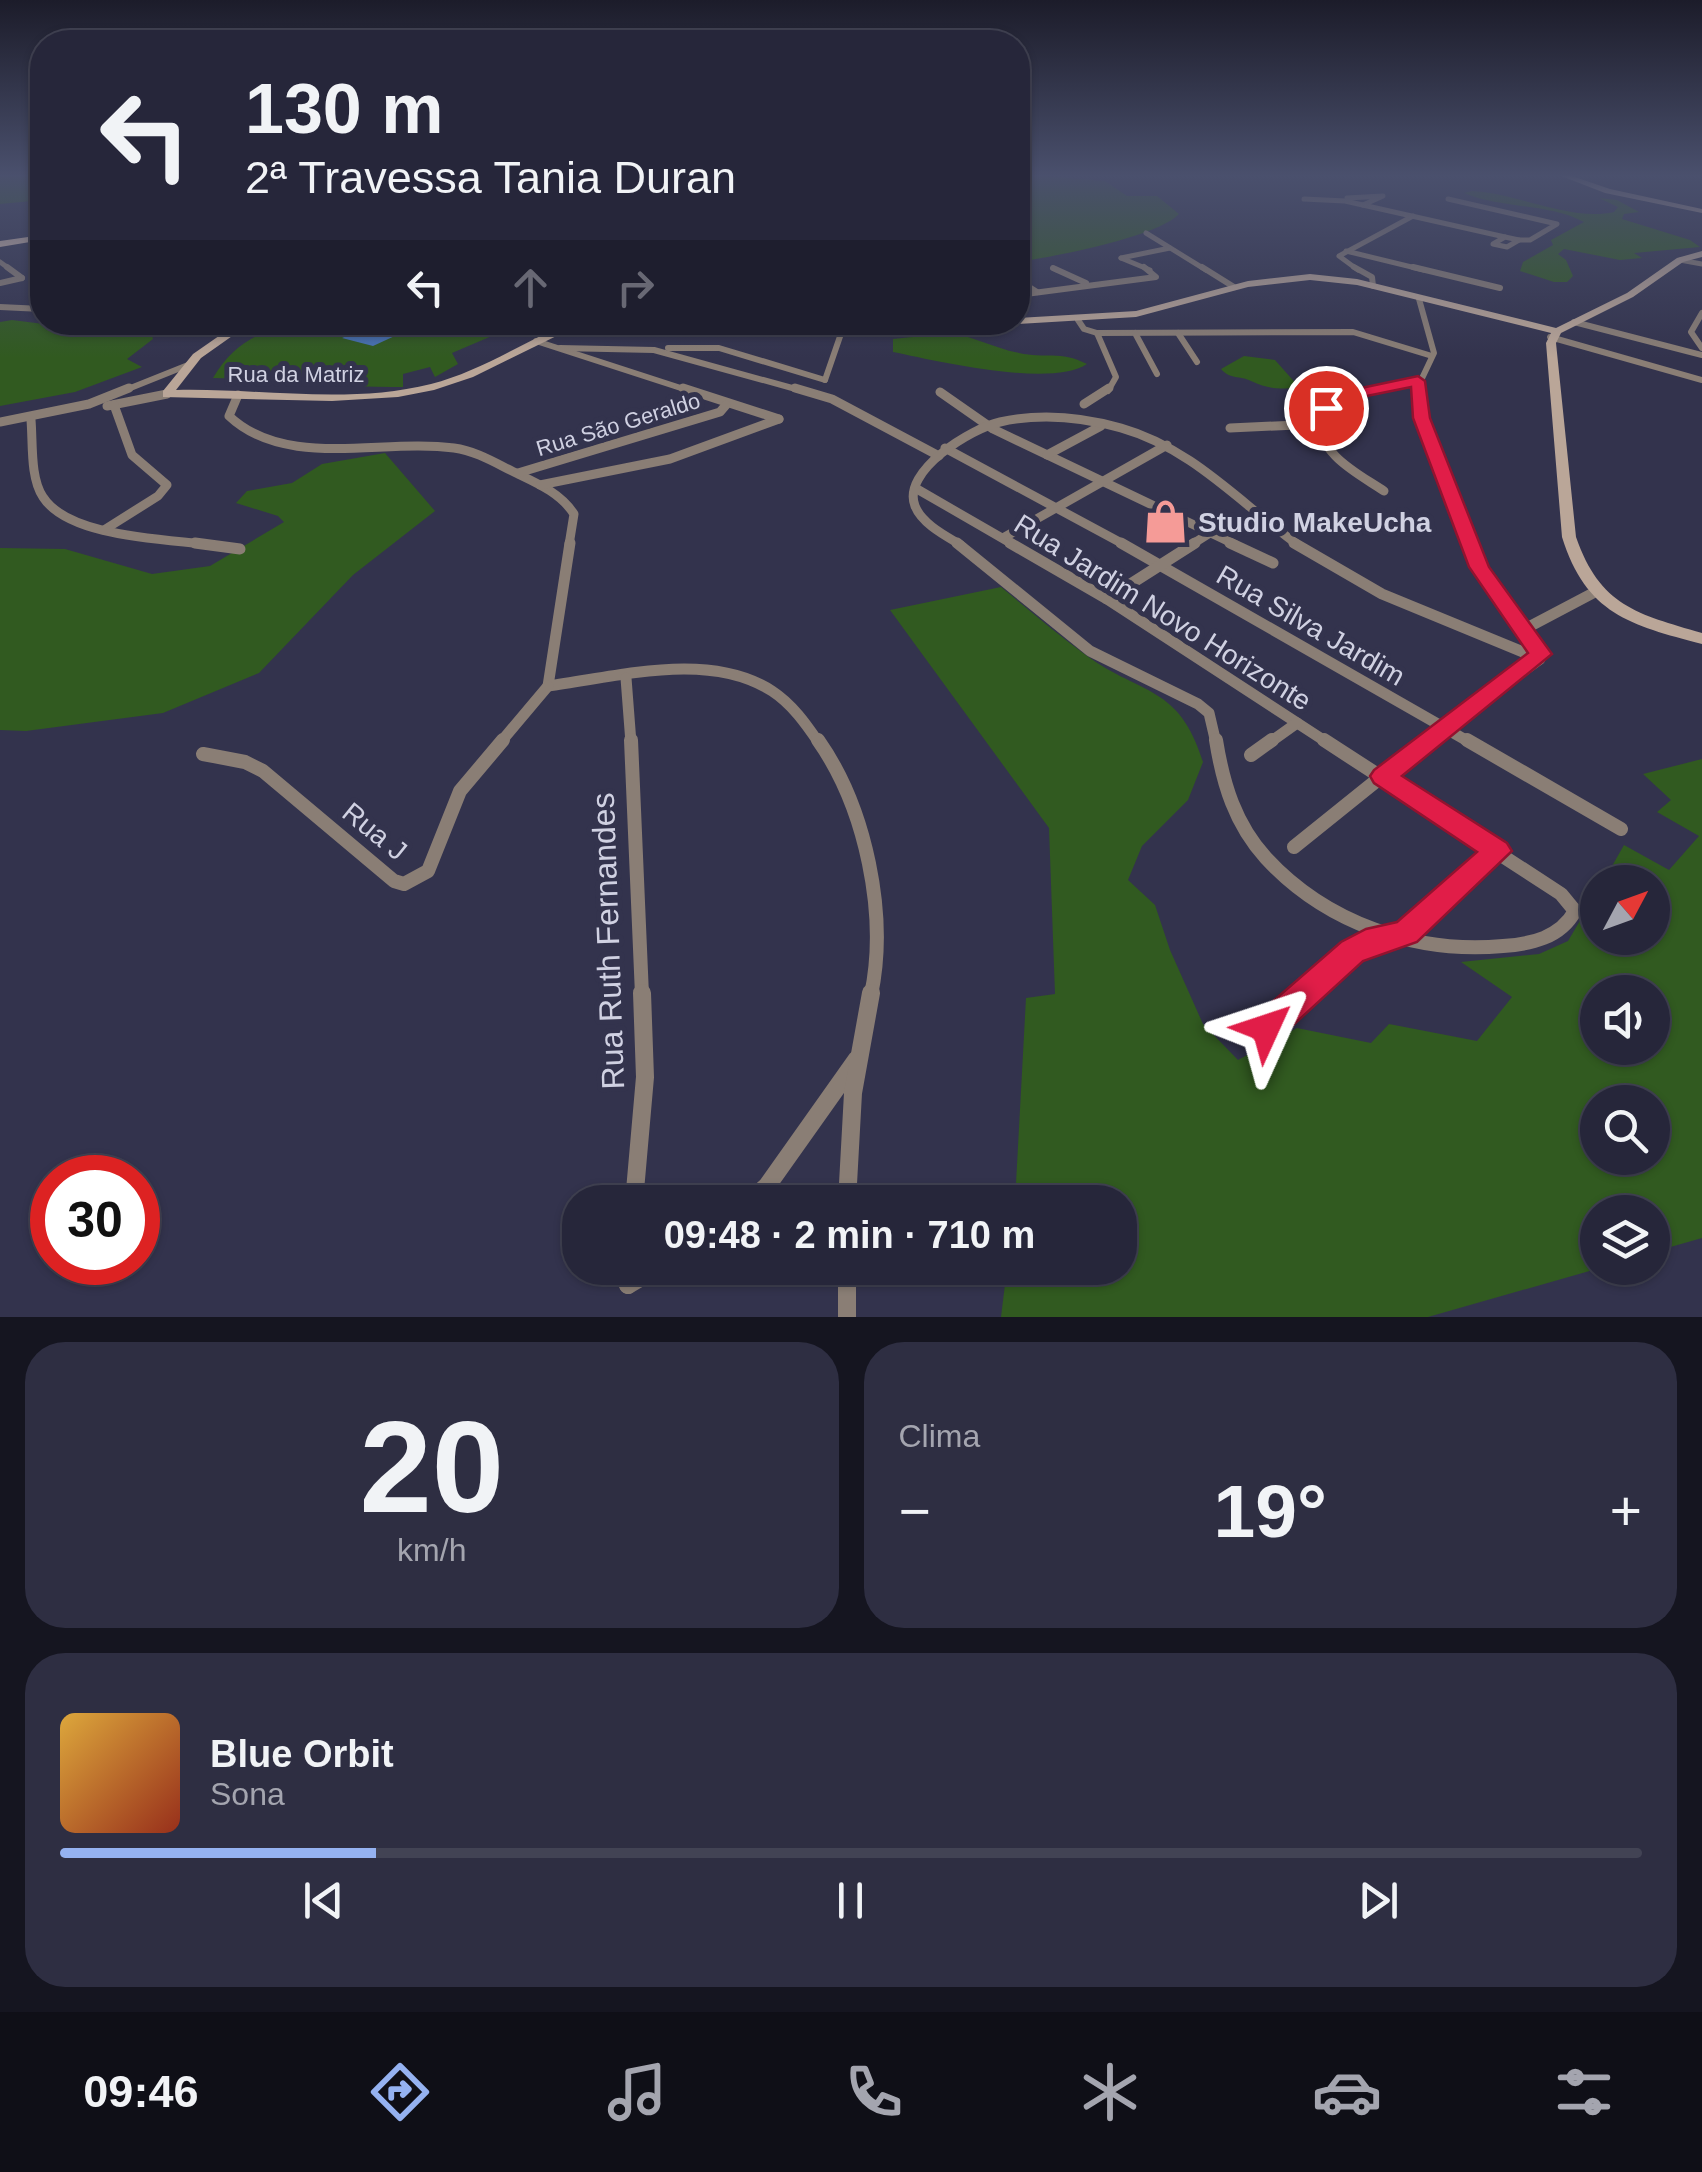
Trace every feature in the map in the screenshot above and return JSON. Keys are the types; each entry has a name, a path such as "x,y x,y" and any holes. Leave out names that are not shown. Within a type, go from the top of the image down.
{"main road":[{"path":"0,244 30,240"}],"street":[{"path":"1150,235 1234,287"},
{"path":"1373,286 1372,277 1340,258 1346,250 1374,235"},
{"path":"1519,240 1507,247 1493,244 1505,236 1530,240 1537,235"},
{"path":"1030,293 1156,277 1153,271 1121,258 1170,248"},
{"path":"1346,250 1500,288"},
{"path":"1554,334 1630,295 1680,260 1702,254"},
{"path":"1680,260 1702,264"},
{"path":"0,262 22,278 0,283"},
{"path":"1053,268 1090,284"},
{"path":"0,272 10,270"},
{"path":"1030,321 1154,312 1234,287 1310,277 1373,286 1419,298 1702,380"},
{"path":"1030,288 1036,292"},
{"path":"1419,298 1432,356 1418,381 1422,418 1462,528 1492,588 1525,629 1540,658"},
{"path":"0,307 30,308"},
{"path":"1702,313 1692,328 1692,337 1702,352"},
{"path":"1078,320 1084,329 1097,333 1353,332 1432,356"},
{"path":"1574,322 1702,352"},
{"path":"1692,328 1702,330"},
{"path":"1084,404 1107,392 1115,382 1112,364 1097,333"},
{"path":"1135,333 1157,374"},
{"path":"1178,333 1197,362"},
{"path":"1554,334 1569,537 1578,568 1595,592 1636,618 1702,639"},
{"path":"167,394 188,365 224,335"},
{"name":"Rua da Matriz","path":"0,424 167,394 356,395 415,391 468,375 551,335"},
{"path":"832,399 825,380 840,335"},
{"path":"536,342 717,398 726,405 748,406 779,419 670,459 540,485"},
{"path":"560,348 720,348 825,380"},
{"name":"Rua Silva Jardim","path":"654,350 832,399 942,452 1162,565 1621,828"},
{"path":"0,424 89,404 188,365"},
{"path":"1384,491 1326,450 1318,436 1321,412 1352,394 1418,381"},
{"path":"940,392 987,425 1273,564"},
{"path":"238,394 229,416 270,442 445,447 473,452 540,485 566,503 574,514 548,686 708,672 760,684 796,714 833,764 862,838 877,942 876,972 857,1059 848,1185"},
{"path":"104,530 158,496 167,486 132,456 114,405"},
{"name":"Rua São Geraldo","path":"517,474 712,414 726,405"},
{"path":"1392,938 1324,903 1268,860 1247,833 1225,788 1209,713 1184,695 1119,667 1080,643 978,556 922,516 914,504 921,473 942,452 987,425 1027,419 1101,426 1167,445 1328,566 1540,658"},
{"path":"31,420 35,472 43,498 64,519 104,530 240,549"},
{"path":"1230,428 1318,424"},
{"path":"1047,455 1101,426"},
{"path":"1003,538 1167,445"},
{"name":"Rua Jardim Novo Horizonte","path":"917,489 1107,599 1384,776 1560,894 1574,912 1572,918 1546,938 1491,950 1458,950 1392,938"},
{"path":"1107,599 1210,534"},
{"path":"1525,629 1595,592"},
{"path":"1294,847 1442,728 1540,658"},
{"name":"Rua Ruth Fernandes","path":"626,678 636,797 645,1076 635,1185"},
{"name":"Rua J","path":"203,754 244,762 264,771 394,881 404,884 428,872 460,791 548,686"},
{"path":"1251,756 1298,723"},
{"path":"1266,1028 1352,952 1366,943 1406,933 1498,851"},
{"path":"768,1185 857,1059"},
{"path":"847,1285 848,1317"}],"green space":[{"path":"1030,235 1135,235 1128,238 1030,260"},
{"path":"1559,235 1675,235 1700,247 1634,253 1642,258 1620,260 1564,249 1558,254 1566,260 1573,276 1567,282 1520,271 1523,262 1553,245 1551,240"},
{"path":"0,322 30,322 30,335 152,335 153,339 127,359 142,367 75,392 0,406"},
{"path":"259,335 494,335 452,353 458,364 435,377 430,367 403,374 403,387 213,378 246,342"},
{"path":"960,335 1019,353 1069,357 1087,364 1048,374 964,366 893,352 893,339"},
{"path":"1244,356 1275,360 1299,387 1269,387 1221,369"},
{"path":"385,453 435,511 353,575 259,673 163,713 26,731 0,730 0,548 65,549 152,574 210,566 284,522 278,516 236,503 247,491 292,483 322,464"},
{"path":"1001,587 1087,656 1157,695 1183,719 1203,762 1188,800 1142,846 1128,880 1155,905 1203,1024 1238,1060 1297,1028 1371,1043 1389,1024 1477,1041 1512,997 1461,962 1539,954 1568,941 1580,921 1580,955 1670,955 1670,869 1699,836 1657,812 1671,800 1643,774 1702,759 1702,1238 1670,1247 1670,1195 1580,1195 1580,1274 1428,1317 1001,1317 1005,1285 1137,1285 1137,1185 1016,1185 1026,998 1055,994 1049,828 890,610"},
{"path":"1624,845 1660,865 1613,865"}],"water":[{"path":"349,335 397,335 373,346 342,338"}],"place":[{"name":"Studio MakeUcha","path":"1165,522"}],"route":[{"path":"1266,1028 1352,952 1366,943 1406,933 1498,851 1384,776 1541,654 1479,567 1422,418 1418,381 1352,394 1326,408"}]}
